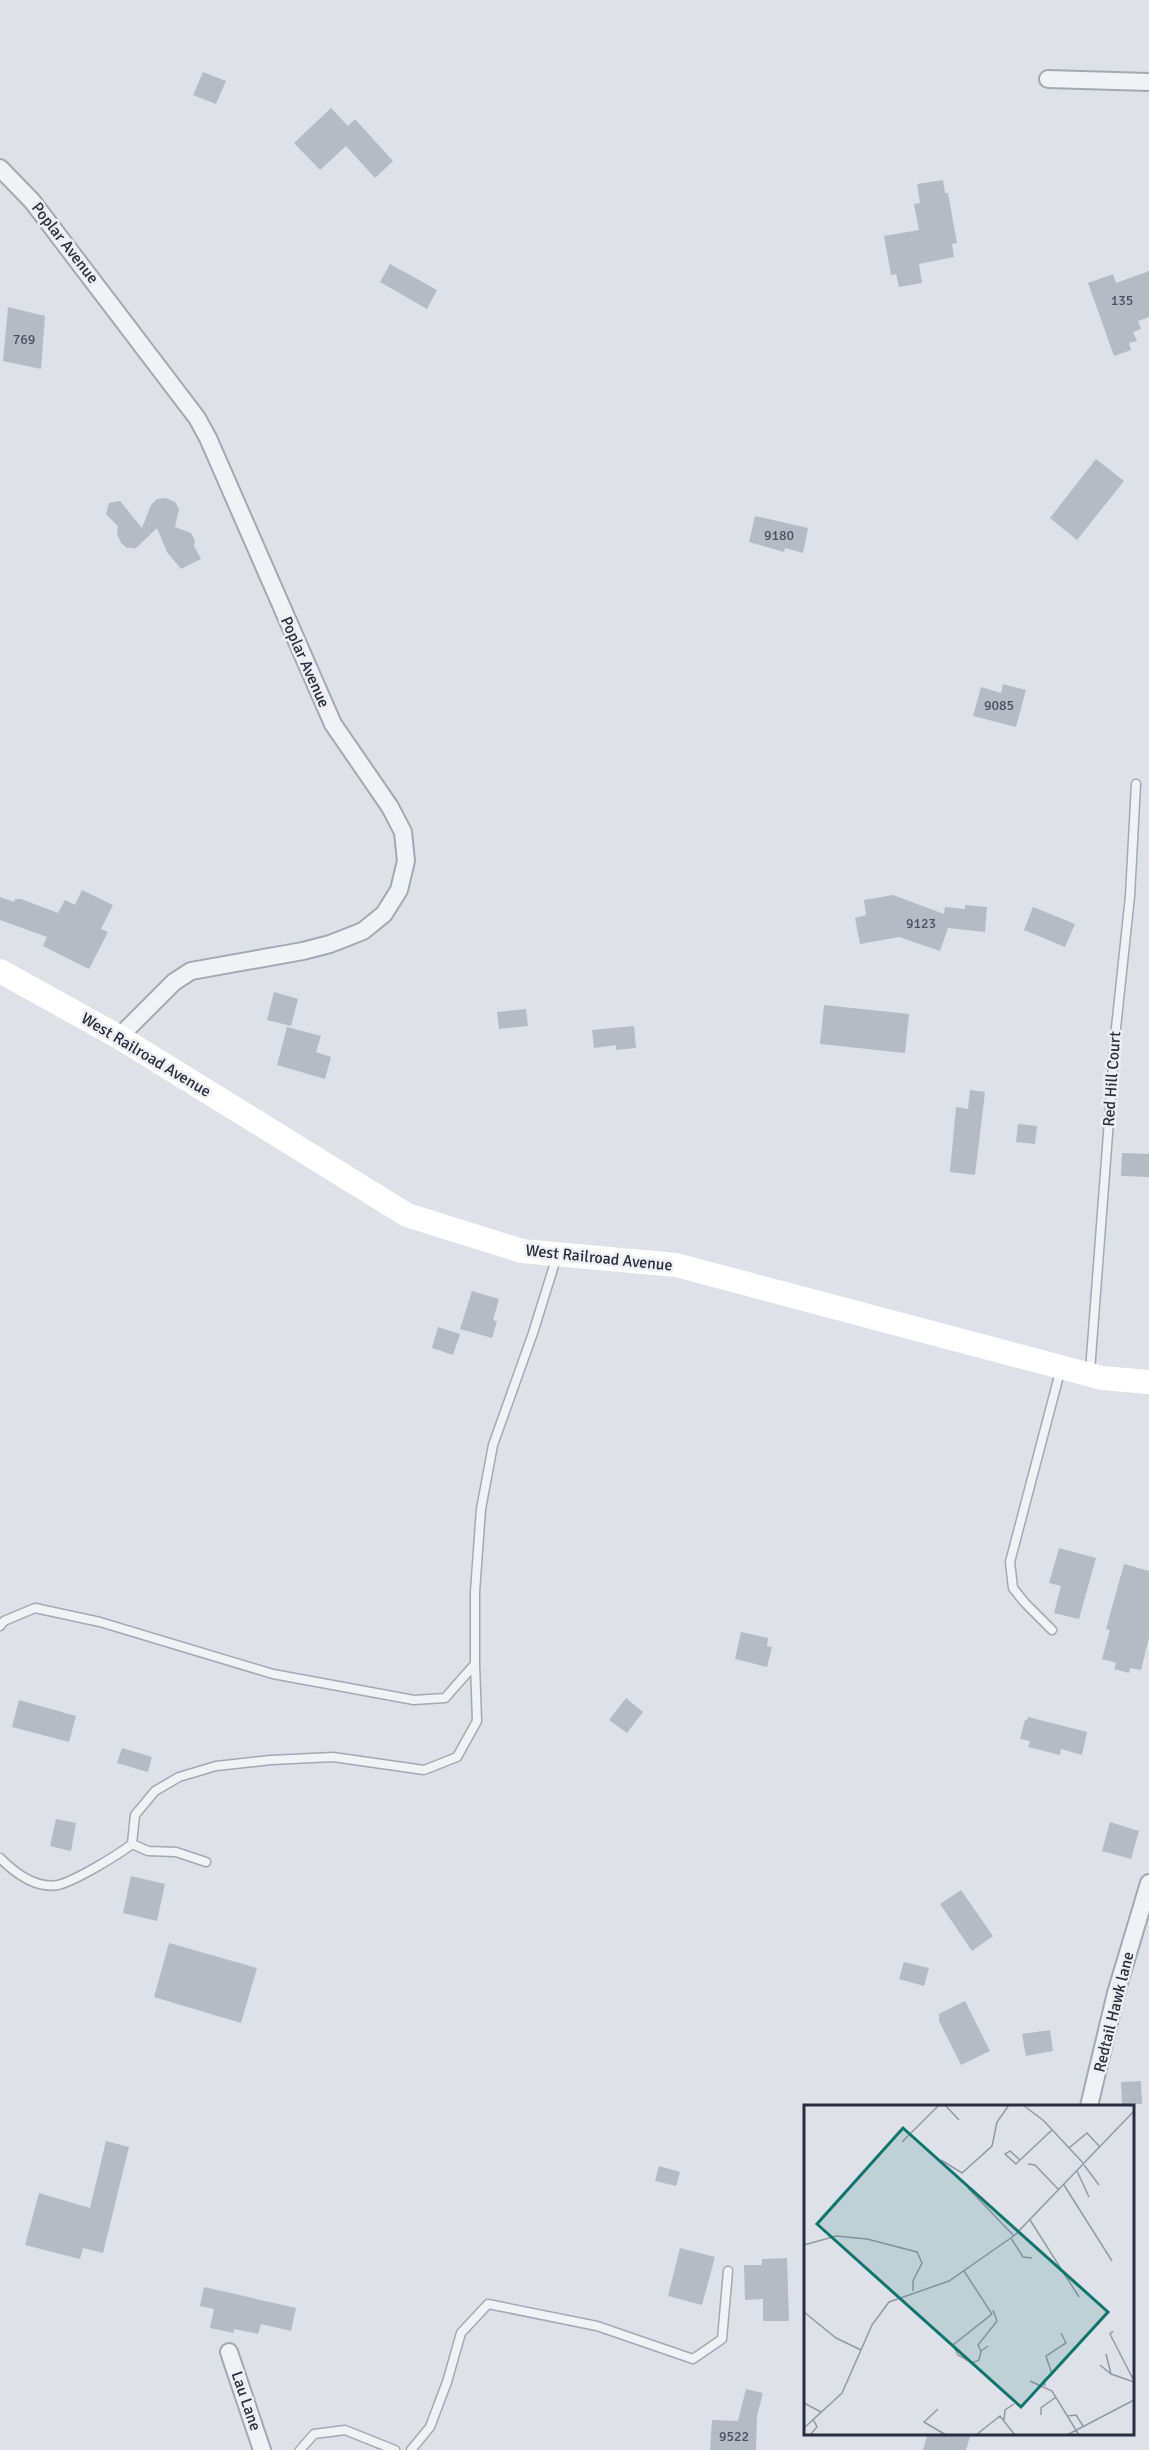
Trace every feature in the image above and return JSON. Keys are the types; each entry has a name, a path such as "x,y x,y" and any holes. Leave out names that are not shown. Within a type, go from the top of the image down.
{"main road":[{"name":"West Railroad Avenue","path":"0,971 119,1037 407,1215 522,1251 557,1256 676,1265 1089,1375 1149,1382"}],"street":[{"path":"1048,79 1149,82"},
{"name":"Poplar Avenue","path":"0,168 32,201 197,418 208,438 333,724 390,807 403,832 406,861 399,890 384,914 363,931 330,944 303,951 191,971 174,982 119,1037"},
{"name":"Redtail Hawk lane","path":"1089,2105 1116,1993 1149,1882"},
{"name":"Lau Lane","path":"229,2352 262,2450"}],"lane":[{"name":"Red Hill Court","path":"1089,1375 1116,1028 1130,896 1136,784"},
{"path":"0,1858 14,1872 34,1882 57,1885 118,1855 132,1844 135,1815 155,1791 179,1776 216,1766 333,1757 424,1770 457,1757 477,1721 475,1592 481,1509 493,1445 533,1333 557,1256"},
{"path":"1052,1630 1013,1588 1010,1562 1061,1367"},
{"path":"0,1626 4,1621 35,1608 100,1622 273,1674 414,1700 445,1698 475,1664"},
{"path":"132,1844 148,1851 176,1852 206,1862"},
{"path":"411,2450 430,2427 447,2382 461,2334 488,2304 597,2326 693,2359 722,2339 728,2271"},
{"path":"300,2450 314,2434 345,2430 395,2450"}],"building":[{"path":"203,72 226,81 216,104 193,95"},
{"path":"331,108 348,126 355,119 393,161 375,178 346,146 320,170 294,143"},
{"path":"943,180 945,193 948,193 957,243 952,244 954,257 919,264 922,283 899,287 896,274 891,275 884,236 919,230 914,204 920,203 917,184"},
{"path":"390,264 437,290 427,309 380,282"},
{"path":"1149,271 1149,317 1138,321 1141,329 1133,332 1137,341 1129,343 1131,350 1114,356 1088,283 1113,274 1116,283"},
{"path":"8,307 45,316 41,369 3,361"},
{"path":"1096,459 1124,481 1077,540 1050,518"},
{"path":"166,498 175,502 179,509 175,527 191,533 195,540 194,546 201,559 181,569 167,552 157,528 133,551 135,548 127,548 121,543 117,534 118,526 106,514 109,503 120,501 142,528 151,505 157,499"},
{"path":"755,516 808,528 803,553 785,548 784,552 749,542"},
{"path":"1003,684 1026,690 1016,727 973,716 981,687 1001,693"},
{"path":"82,890 113,905 101,929 108,932 89,969 43,946 47,937 0,920 0,897 14,902 15,899 21,899 58,913 65,900 75,905"},
{"path":"893,895 944,914 945,907 965,909 965,905 987,907 985,932 948,928 940,951 899,937 860,944 855,918 866,915 864,900"},
{"path":"1033,907 1075,924 1065,947 1024,930"},
{"path":"274,992 298,999 291,1026 267,1020"},
{"path":"824,1005 909,1014 905,1053 820,1044"},
{"path":"526,1009 528,1026 499,1029 497,1012"},
{"path":"634,1026 636,1048 616,1050 616,1045 594,1048 592,1030"},
{"path":"287,1027 321,1036 316,1052 331,1057 325,1079 277,1065"},
{"path":"970,1090 985,1092 975,1175 950,1172 956,1107 968,1109"},
{"path":"1018,1124 1037,1126 1035,1144 1016,1142"},
{"path":"1122,1153 1149,1154 1149,1177 1121,1176"},
{"path":"472,1291 499,1299 493,1320 497,1321 492,1338 460,1329"},
{"path":"438,1327 460,1334 453,1355 432,1348"},
{"path":"1059,1548 1096,1558 1079,1619 1054,1613 1061,1586 1049,1583"},
{"path":"1124,1564 1149,1571 1149,1638 1141,1670 1130,1668 1129,1673 1114,1669 1116,1663 1102,1659 1110,1630 1106,1629"},
{"path":"741,1632 768,1638 767,1646 772,1647 767,1667 735,1659"},
{"path":"626,1698 643,1712 627,1733 609,1720"},
{"path":"19,1700 76,1716 69,1742 12,1727"},
{"path":"1028,1717 1087,1732 1082,1755 1061,1749 1060,1755 1028,1747 1030,1741 1020,1739"},
{"path":"122,1748 152,1757 148,1772 117,1763"},
{"path":"56,1819 76,1823 71,1851 50,1846"},
{"path":"1110,1822 1139,1831 1131,1859 1102,1851"},
{"path":"131,1876 165,1884 157,1921 123,1913"},
{"path":"961,1890 993,1936 972,1951 940,1904"},
{"path":"169,1943 257,1968 241,2023 154,1997"},
{"path":"904,1962 929,1968 924,1986 899,1979"},
{"path":"965,2001 990,2051 961,2065 939,2021 939,2014"},
{"path":"1050,2030 1053,2051 1026,2056 1022,2034"},
{"path":"1141,2081 1142,2104 1122,2104 1121,2082"},
{"path":"106,2141 129,2147 103,2253 83,2248 80,2259 25,2245 39,2193 90,2208"},
{"path":"659,2166 680,2172 676,2186 655,2181"},
{"path":"680,2248 715,2257 702,2305 668,2296"},
{"path":"787,2258 789,2321 763,2321 763,2299 745,2300 744,2265 762,2265 762,2259"},
{"path":"204,2287 296,2308 291,2331 261,2324 258,2334 234,2329 234,2333 210,2328 214,2309 200,2306"},
{"path":"746,2389 763,2393 757,2416 756,2450 710,2450 712,2420 738,2421"},
{"path":"927,2435 970,2435 966,2450 923,2450"}]}
